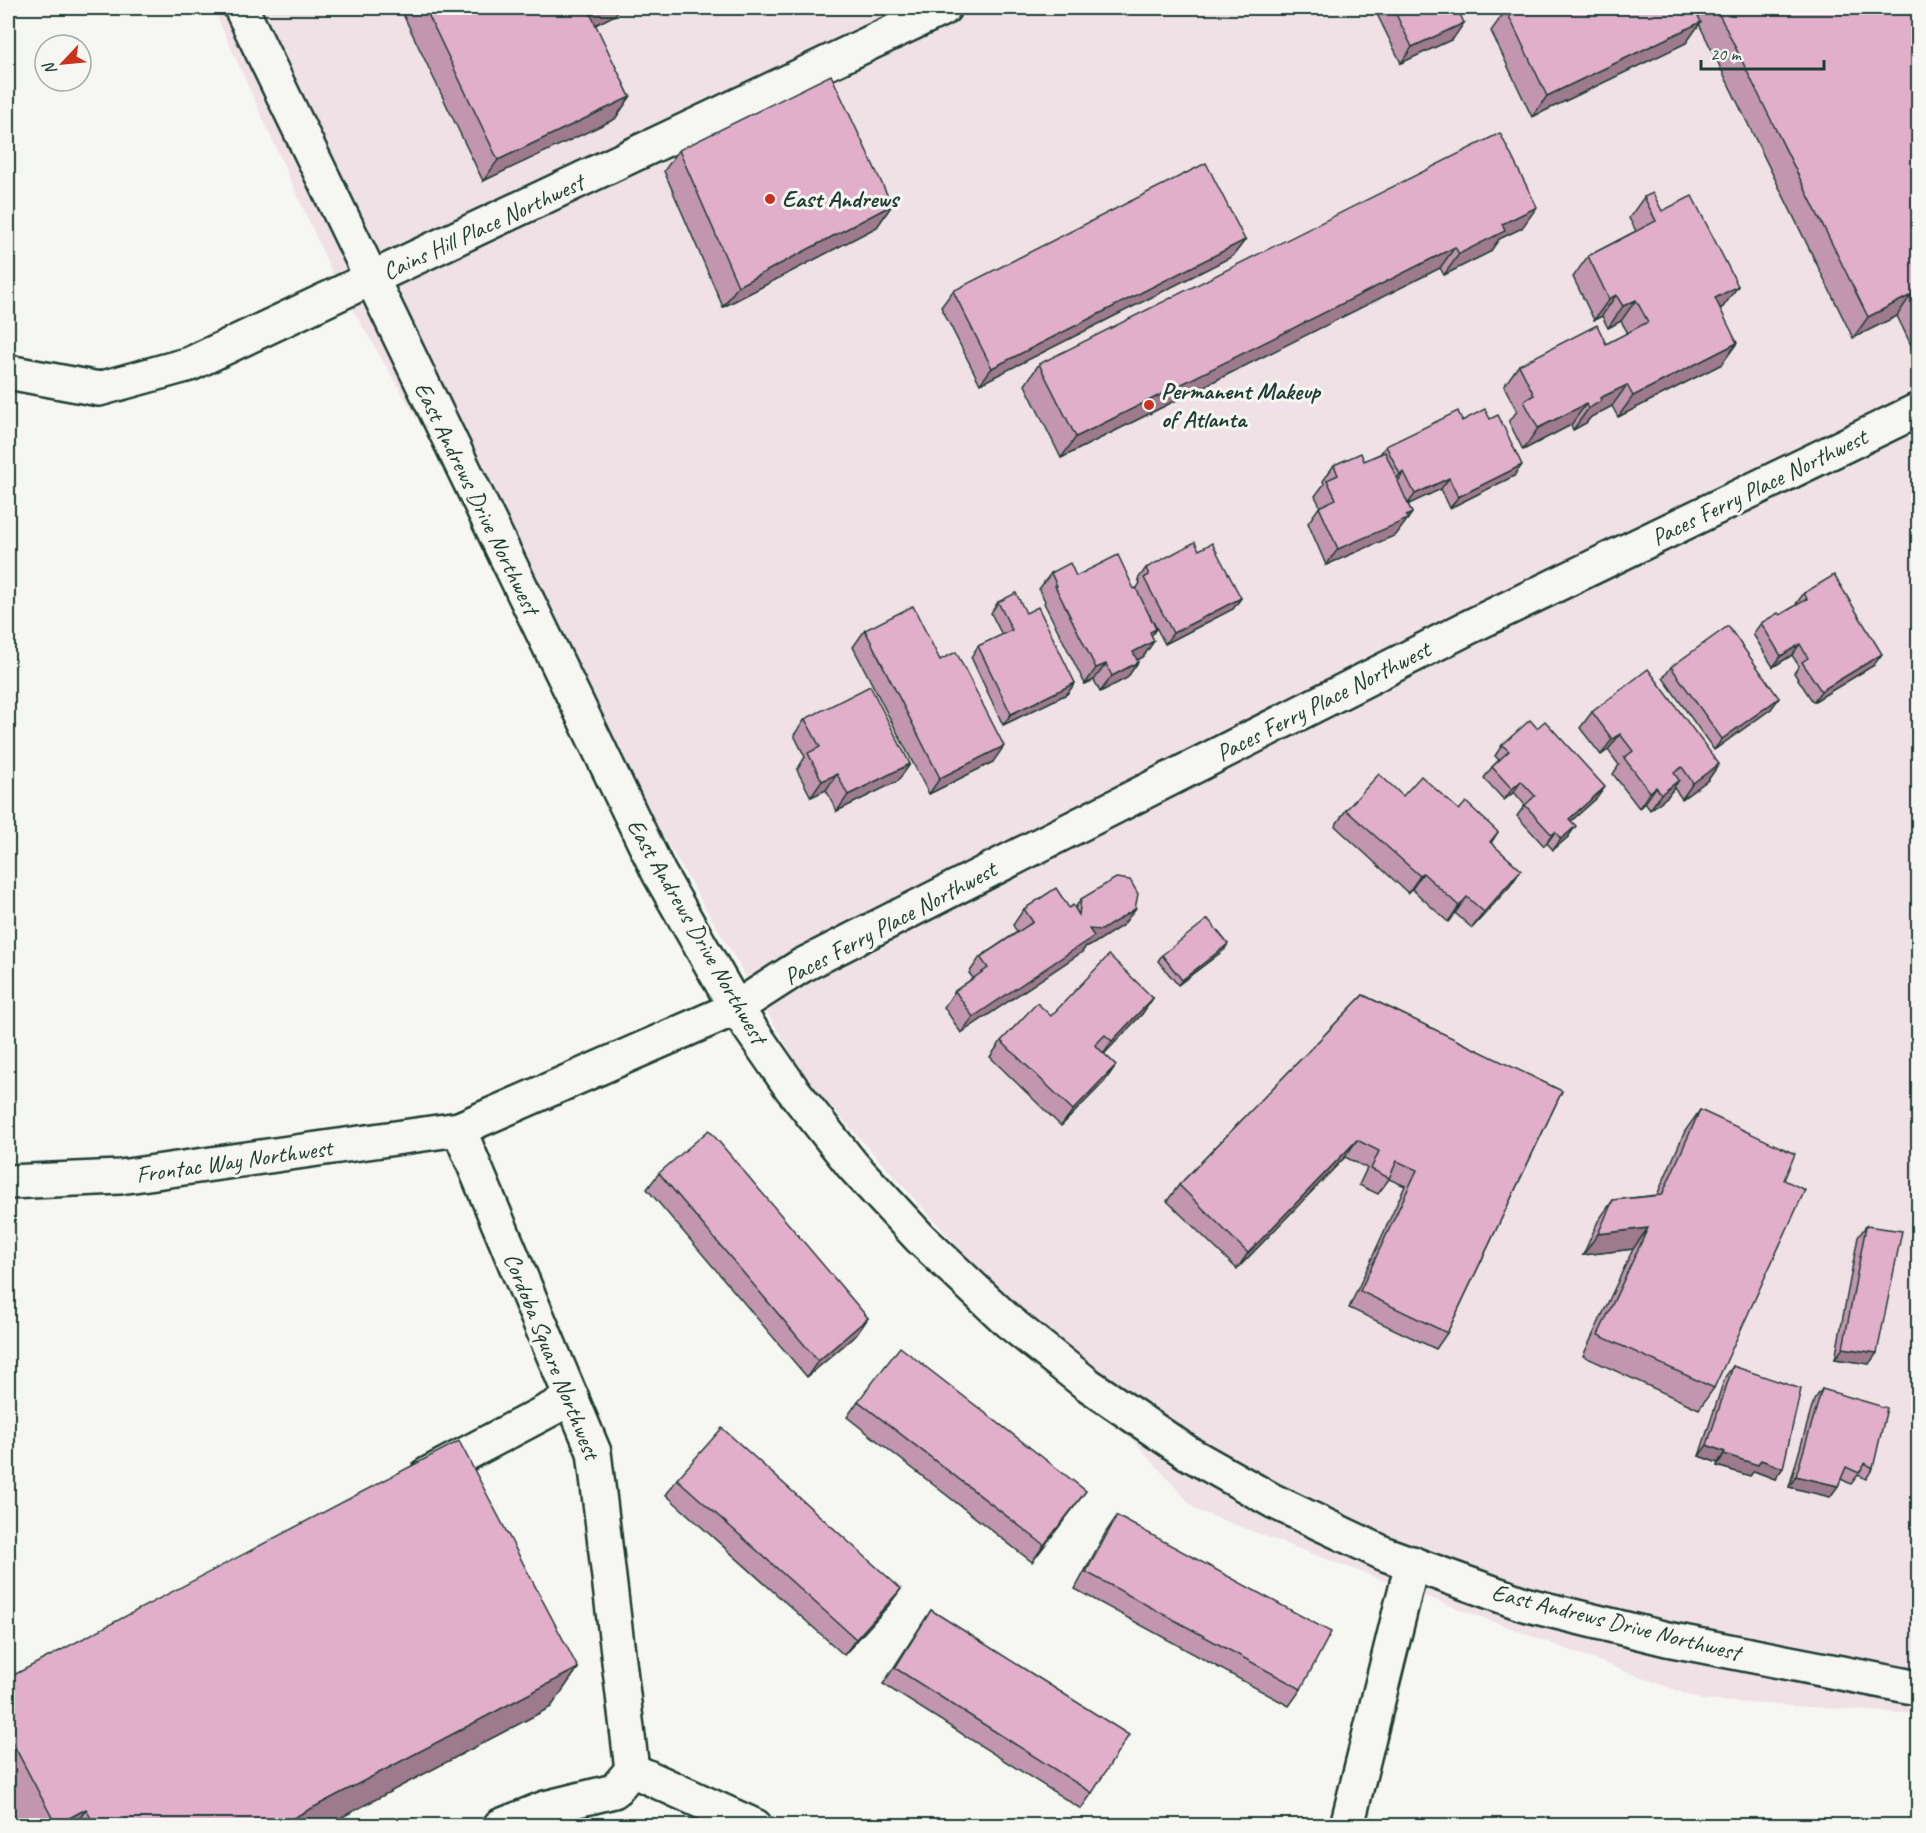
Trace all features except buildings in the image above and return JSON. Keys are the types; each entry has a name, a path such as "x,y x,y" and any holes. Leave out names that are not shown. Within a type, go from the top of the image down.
{"street":[{"name":"East Andrews Drive Northwest","path":"241,8 659,873 736,1008 792,1089 853,1166 920,1238 1009,1322 1087,1384 1188,1453 1273,1501 1385,1554 1524,1604 1558,1613 1667,1639 1918,1688"},
{"name":"Cains Hill Place Northwest","path":"8,372 99,389 190,364 944,8"},
{"name":"Paces Ferry Place Northwest","path":"459,1129 736,1008 801,966 1469,627 1918,410"},
{"name":"Frontac Way Northwest","path":"8,1182 120,1177 459,1129"},
{"name":"Cordoba Square Northwest","path":"459,1129 594,1452 632,1770"},
{"path":"403,1487 572,1398"},
{"path":"1347,1826 1412,1563"},
{"path":"500,1826 545,1808 614,1791 632,1770 755,1826"}],"shaded area":[{"path":"213,8 1918,8 1918,1714 1702,1700 1196,1510 807,1080 336,281"}],"place":[{"name":"East Andrews","path":"770,199"},
{"name":"Permanent Makeup of Atlanta","path":"1149,405"}]}
